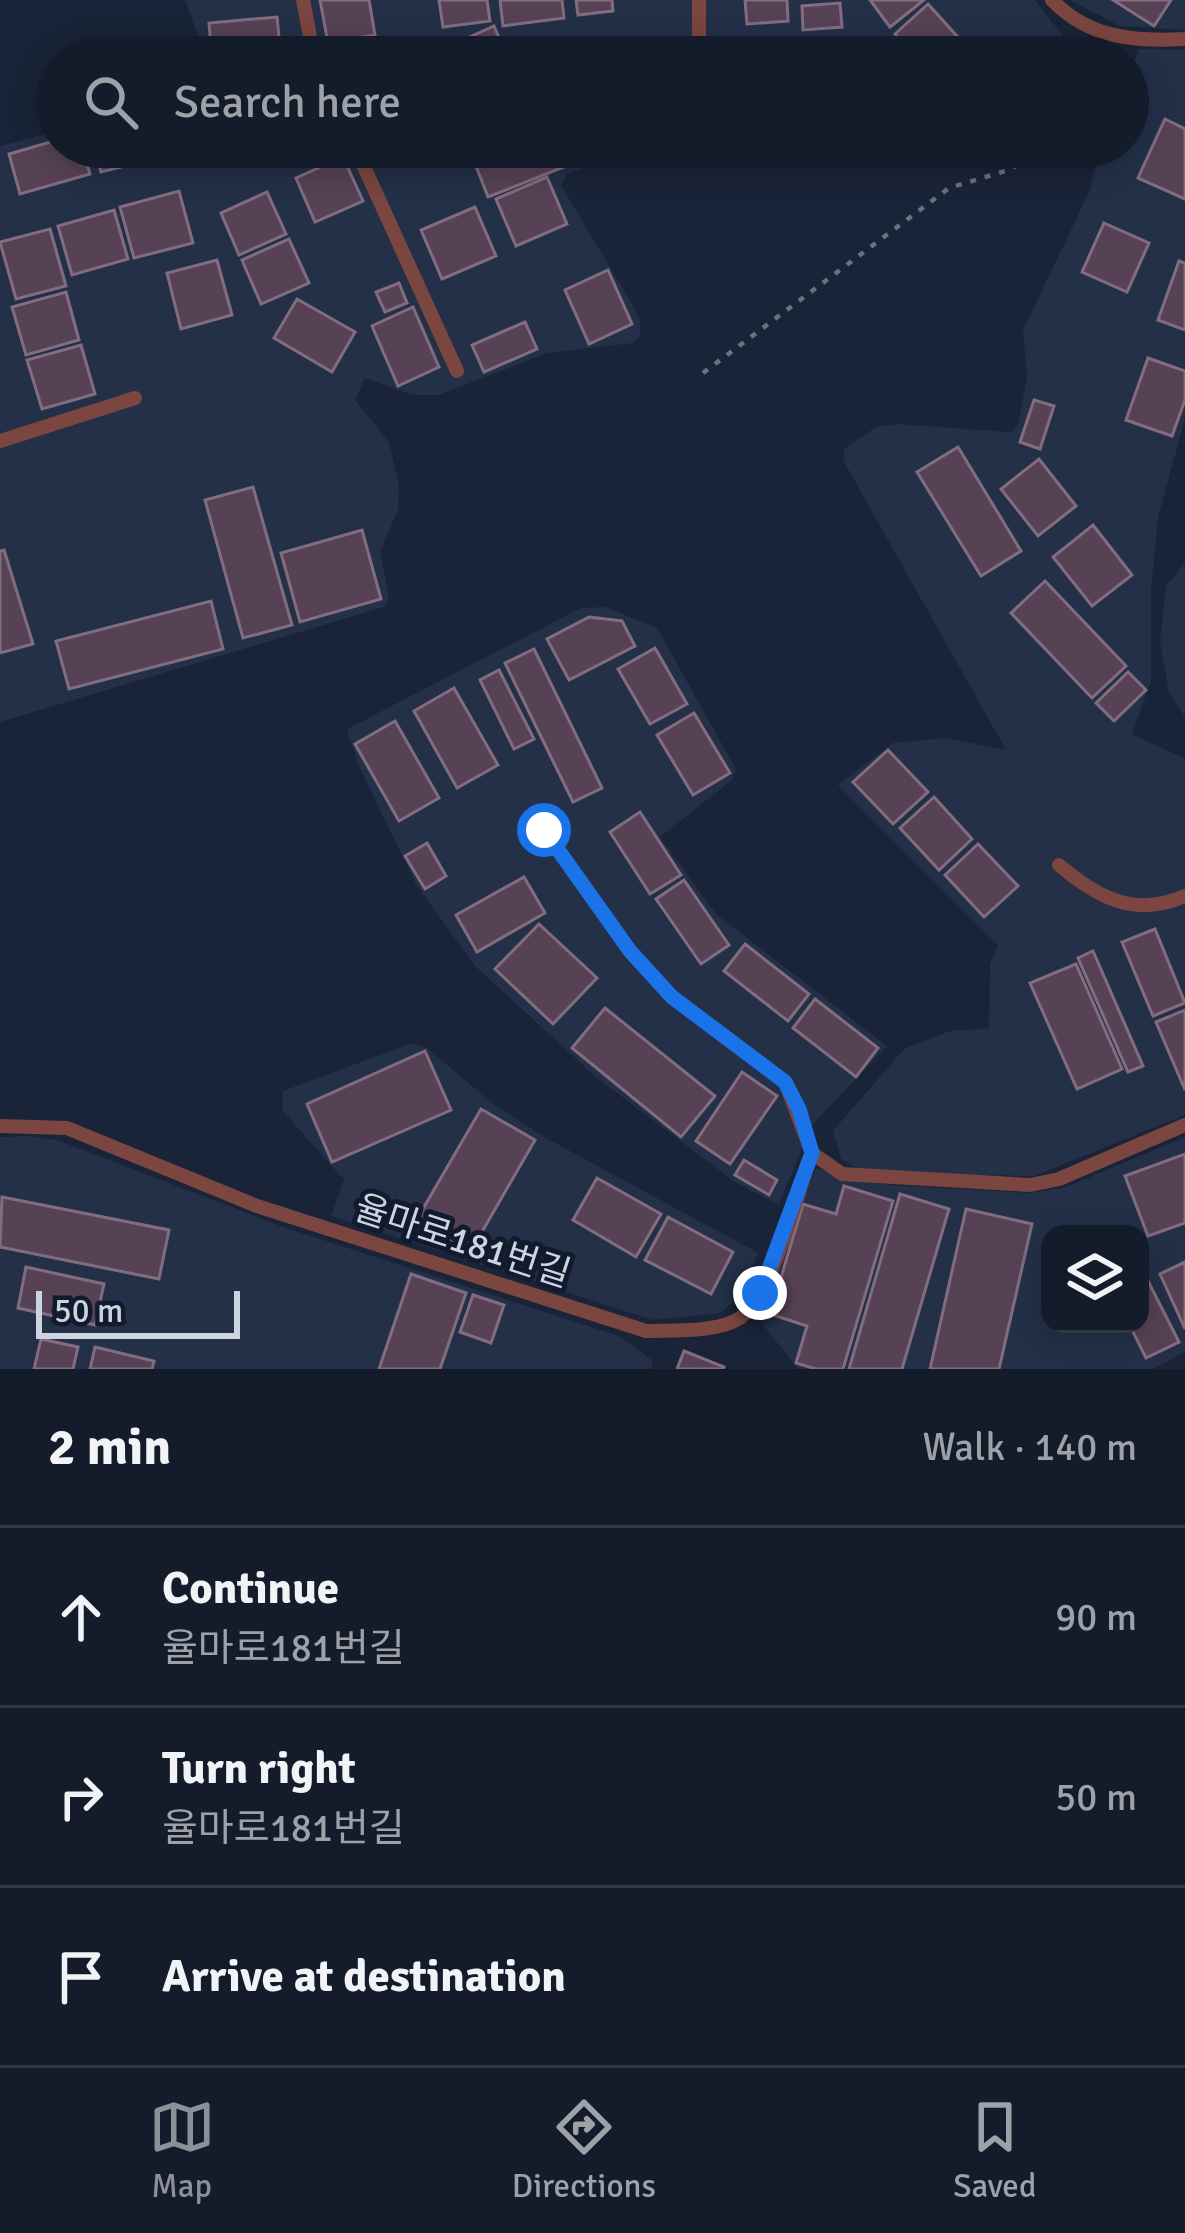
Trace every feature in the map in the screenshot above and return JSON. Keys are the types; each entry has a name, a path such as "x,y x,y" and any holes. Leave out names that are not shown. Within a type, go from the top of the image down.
{"lane":[{"path":"303,0 310,36"},
{"path":"699,0 699,36"},
{"path":"1052,0 1083,25 1113,36"},
{"path":"1149,38 1185,39"},
{"path":"366,168 458,370"},
{"path":"0,441 136,398"},
{"path":"544,830 630,951 672,997 785,1082 812,1153 842,1174 1030,1185 1059,1178 1185,1125"},
{"path":"1059,866 1111,901 1141,908 1185,896"},
{"name":"율마로181번길","path":"0,1126 35,1123 67,1129 257,1206 646,1331 687,1330 738,1319 760,1293 812,1153"}],"path":[{"path":"703,373 950,188 1013,168"}],"shaded area":[{"path":"185,0 1035,0 1063,36 198,36"},
{"path":"1070,0 1185,0 1185,30 1120,26"},
{"path":"1149,49 1185,50 1185,419 1158,517 1151,589 1151,681 1132,734 1185,759 1185,1115 1034,1176 885,1173 853,1166 841,1159 833,1131 904,1049 950,1031 989,1028 990,964 998,945 838,785 893,743 946,738 1006,750 843,460 844,449 876,427 896,424 1011,432 1018,425 1027,376 1023,330 1090,190 1095,168 1149,168"},
{"path":"36,137 36,168 587,168 567,174 561,185 631,302 640,321 640,335 633,343 547,353 439,395 412,395 365,378 355,400 389,442 399,487 398,510 380,552 389,597 384,607 0,722 0,146"},
{"path":"1185,563 1185,717 1169,693 1160,641 1166,586"},
{"path":"606,607 657,628 736,769 732,780 660,837 716,914 887,1046 811,1126 779,1205 735,1182 597,1078 476,967 417,886 360,769 347,729 581,608"},
{"path":"412,1043 426,1047 492,1103 546,1138 758,1253 738,1298 720,1313 653,1320 331,1216 344,1180 282,1110 283,1091"},
{"path":"0,1137 57,1140 286,1228 619,1336 653,1361 651,1369 0,1369"},
{"path":"1185,1137 1185,1352 1153,1369 798,1369 756,1316 816,1168 887,1185 1030,1193 1066,1187"}],"building":[{"path":"320,0 369,0 375,35 327,36"},
{"path":"439,0 487,0 490,21 443,27"},
{"path":"500,0 562,0 564,18 503,26"},
{"path":"576,0 612,0 613,11 578,15"},
{"path":"745,0 787,0 788,21 747,24"},
{"path":"870,0 924,0 890,27"},
{"path":"1113,0 1171,0 1154,26"},
{"path":"840,3 842,27 803,30 802,6"},
{"path":"928,4 957,36 897,36"},
{"path":"277,17 279,36 210,36 209,23"},
{"path":"494,26 498,36 472,36"},
{"path":"1165,119 1185,129 1185,199 1138,178 1143,168 1149,168 1149,154"},
{"path":"36,146 36,168 88,168 90,174 20,194 9,154"},
{"path":"318,168 348,168 363,201 315,222 296,178"},
{"path":"477,168 561,168 488,197"},
{"path":"547,177 567,224 516,246 496,199"},
{"path":"179,191 193,243 134,258 120,207"},
{"path":"267,192 286,234 239,255 221,213"},
{"path":"475,207 496,256 442,279 421,230"},
{"path":"114,210 128,259 72,275 58,226"},
{"path":"1104,223 1149,243 1127,292 1082,272"},
{"path":"50,229 66,286 16,299 0,242"},
{"path":"289,239 309,283 261,304 242,260"},
{"path":"217,260 232,315 181,329 167,273"},
{"path":"1179,261 1185,263 1185,330 1158,320"},
{"path":"608,270 632,324 589,344 565,290"},
{"path":"399,283 407,303 385,312 376,292"},
{"path":"66,292 79,340 26,355 12,307"},
{"path":"297,299 355,332 332,372 274,338"},
{"path":"413,307 439,367 398,386 372,326"},
{"path":"525,322 537,349 484,372 472,345"},
{"path":"81,345 95,394 42,409 27,360"},
{"path":"1148,358 1185,371 1185,400 1172,436 1126,420"},
{"path":"1034,400 1054,406 1040,449 1020,442"},
{"path":"958,447 1021,551 981,576 917,472"},
{"path":"1039,459 1076,506 1038,536 1001,489"},
{"path":"253,487 292,625 243,638 205,500"},
{"path":"1093,525 1132,575 1092,606 1053,557"},
{"path":"362,530 381,599 300,622 281,553"},
{"path":"4,550 33,644 0,653 0,551"},
{"path":"1045,581 1126,666 1092,698 1011,613"},
{"path":"211,601 223,649 69,689 56,641"},
{"path":"589,617 622,621 635,646 569,680 547,639"},
{"path":"655,648 687,704 650,724 618,669"},
{"path":"534,649 602,788 573,802 505,663"},
{"path":"499,670 534,739 514,749 480,680"},
{"path":"1128,672 1146,690 1114,721 1096,703"},
{"path":"454,688 498,765 457,788 414,711"},
{"path":"694,713 730,773 693,795 657,735"},
{"path":"395,721 439,798 399,821 355,744"},
{"path":"888,750 928,792 893,824 853,782"},
{"path":"934,797 972,839 939,870 900,828"},
{"path":"640,812 681,875 650,894 610,832"},
{"path":"427,843 446,876 425,889 405,856"},
{"path":"978,844 1018,886 984,917 945,875"},
{"path":"524,877 545,913 477,952 456,915"},
{"path":"684,880 729,945 701,964 656,899"},
{"path":"539,924 597,978 553,1024 495,969"},
{"path":"1155,929 1185,1003 1153,1016 1122,942"},
{"path":"745,944 809,994 788,1021 724,971"},
{"path":"1093,951 1143,1066 1128,1072 1078,958"},
{"path":"1076,964 1122,1069 1077,1089 1030,983"},
{"path":"815,999 878,1048 856,1077 793,1028"},
{"path":"605,1008 715,1096 681,1137 572,1048"},
{"path":"1185,1010 1185,1090 1156,1022"},
{"path":"425,1051 451,1110 332,1162 307,1104"},
{"path":"742,1072 777,1096 730,1164 696,1141"},
{"path":"481,1109 535,1140 471,1251 417,1219"},
{"path":"1185,1154 1185,1223 1149,1236 1149,1225 1144,1225 1125,1176"},
{"path":"744,1160 777,1180 769,1195 735,1175"},
{"path":"597,1178 661,1214 636,1257 573,1220"},
{"path":"844,1186 893,1201 843,1369 816,1369 796,1363 807,1326 770,1314 803,1204 836,1214"},
{"path":"900,1194 949,1209 902,1369 849,1369"},
{"path":"2,1197 169,1230 159,1279 0,1247"},
{"path":"966,1209 1032,1224 999,1369 930,1369"},
{"path":"668,1217 733,1252 711,1294 645,1260"},
{"path":"1185,1262 1185,1329 1160,1274"},
{"path":"26,1267 104,1284 95,1325 18,1308"},
{"path":"411,1274 466,1293 440,1369 379,1369"},
{"path":"1149,1283 1179,1342 1146,1358 1134,1333 1149,1333"},
{"path":"473,1295 504,1305 491,1343 460,1332"},
{"path":"41,1339 78,1347 73,1369 34,1369"},
{"path":"95,1347 154,1361 152,1369 90,1369"},
{"path":"684,1351 724,1367 677,1369"}],"route":[{"path":"544,830 630,951 672,997 785,1082 799,1109 812,1153 760,1293"}]}
